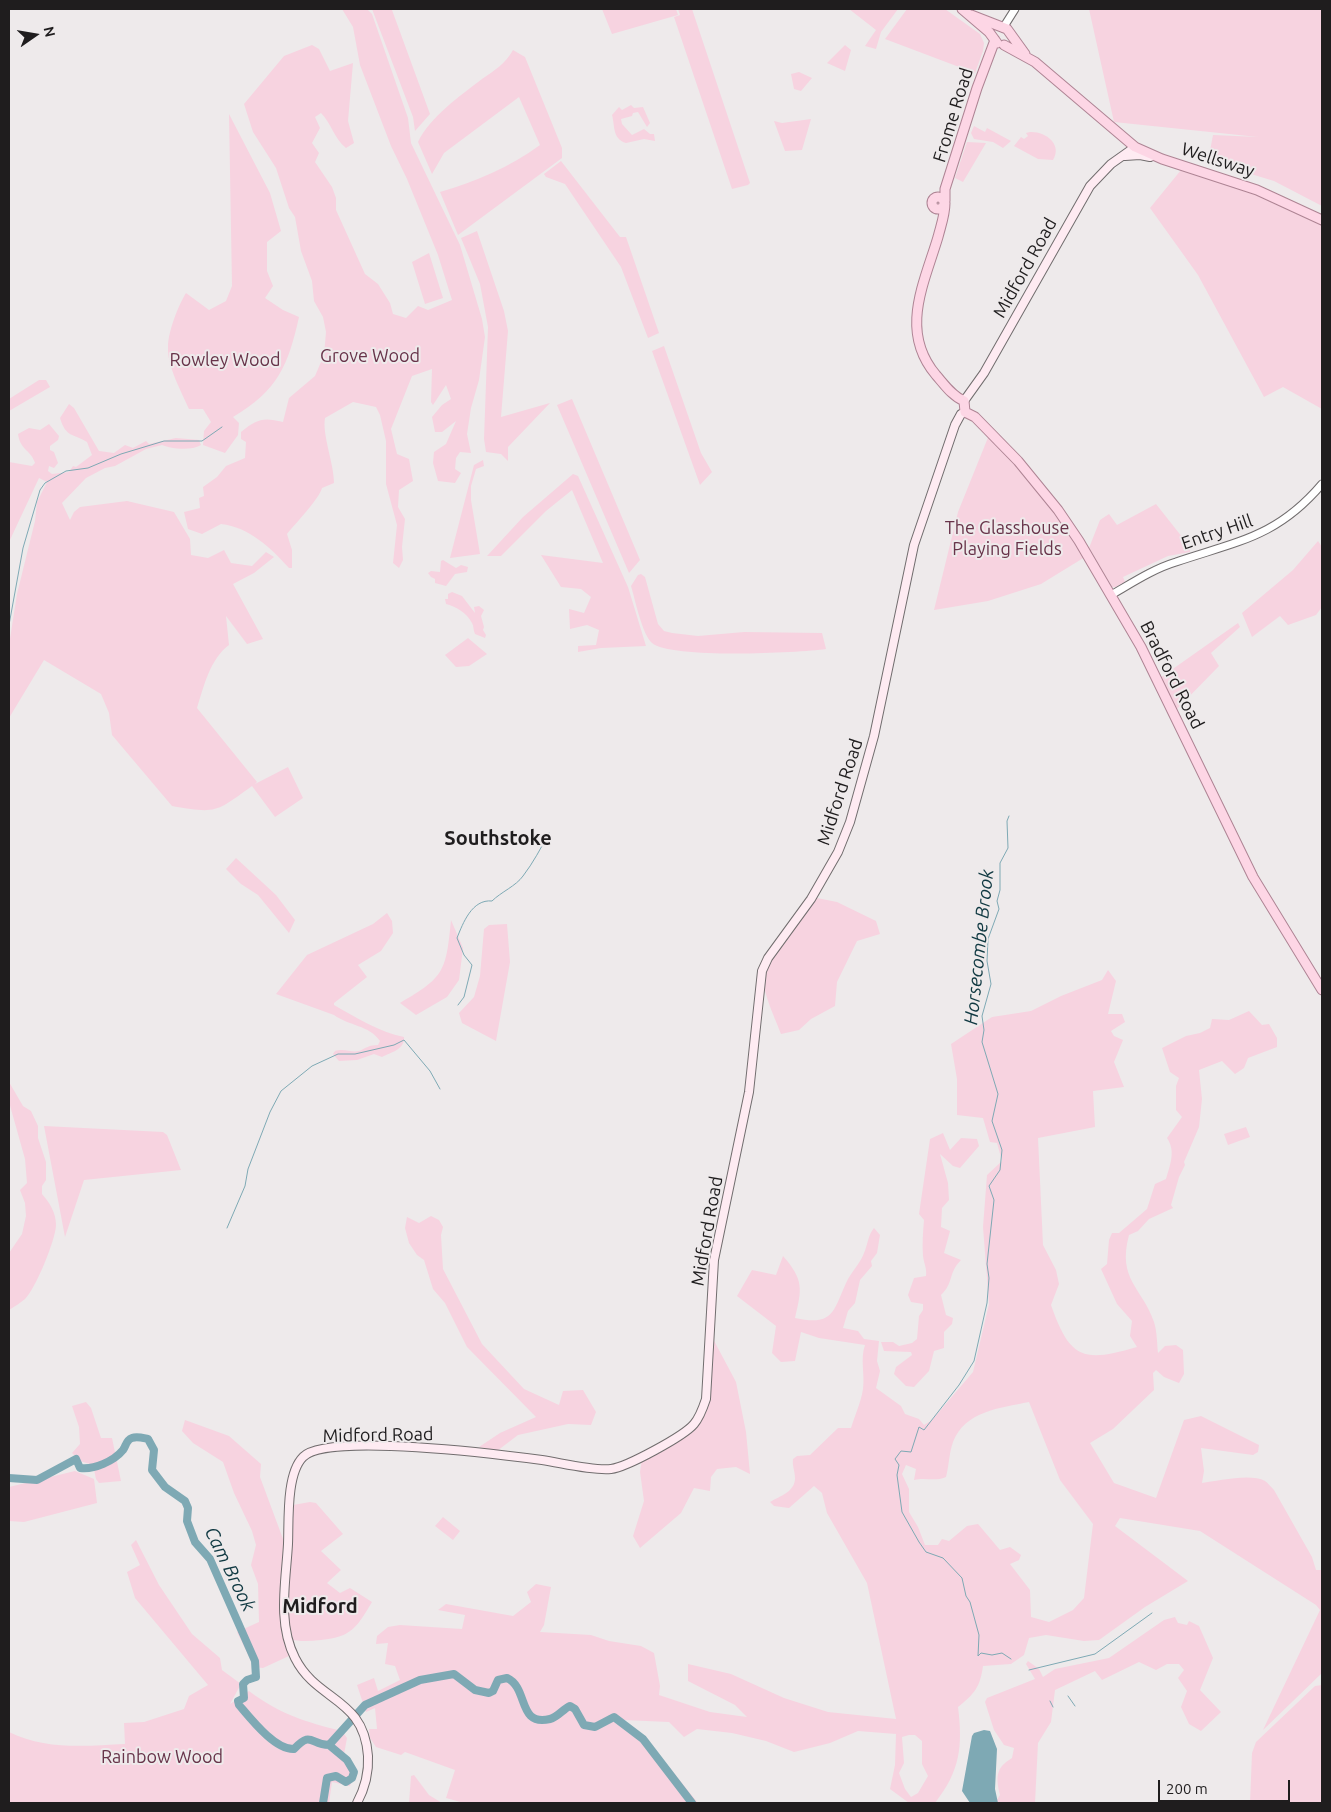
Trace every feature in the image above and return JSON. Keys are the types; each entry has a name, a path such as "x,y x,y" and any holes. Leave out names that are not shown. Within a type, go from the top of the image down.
{"main road":[{"name":"Wellsway","path":"962,9 1006,31 1026,55 1108,124 1136,144 1162,159 1257,190 1322,214"},
{"name":"Wellsway","path":"971,15 999,42 1026,55"},
{"path":"1006,31 1008,42 999,42 994,32 1006,31"},
{"name":"Frome Road","path":"938,235 939,220 935,208 942,208 942,200 986,64 999,42"},
{"name":"Wellsway","path":"1136,144 1270,189 1322,220"},
{"name":"Midford Road","path":"964,400 984,373 1086,193 1100,174 1136,144"},
{"path":"1121,157 1140,155 1162,159"},
{"name":"Frome Road","path":"942,200 943,219 916,312 916,333 920,348 931,369 952,394 964,400"},
{"path":"964,400 965,412"},
{"name":"Midford Road","path":"357,1803 364,1788 368,1767 366,1741 358,1720 346,1707 303,1671 295,1658 285,1631 291,1487 296,1468 305,1454 318,1449 338,1447 442,1449 483,1452 609,1469 635,1462 692,1426 701,1413 706,1399 714,1260 749,1092 762,971 768,958 811,899 838,852 850,822 874,736 914,545 955,425 961,414 965,412"},
{"name":"Bradford Road","path":"965,412 976,417 1006,448 1044,492 1079,541 1141,646 1253,878 1322,989"}],"street":[{"path":"1006,31 1015,10"},
{"name":"Entry Hill","path":"1112,595 1146,574 1170,564 1234,545 1269,529 1305,505 1322,484"}],"green space":[{"name":"Grove Wood","path":"342,9 367,9 372,14 408,118 411,143 460,245 482,319 485,337 479,380 471,408 467,434 471,453 460,452 456,458 455,469 461,473 455,483 438,481 433,463 434,452 446,444 456,421 442,432 435,432 432,417 442,405 451,399 446,385 433,405 431,402 432,369 412,376 391,429 397,454 409,459 413,481 399,490 398,507 405,519 402,547 403,560 399,568 393,563 397,525 386,484 386,441 380,415 376,407 353,402 325,418 325,433 334,483 322,488 312,504 287,534 292,550 292,568 289,568 259,540 241,529 221,524 202,534 188,529 184,512 200,508 199,498 204,496 203,487 217,477 226,466 245,458 246,442 241,439 241,432 260,420 283,422 289,398 315,376 324,355 326,332 323,317 314,301 312,281 301,251 295,217 289,208 276,168 253,132 244,104 284,56 312,45 319,49 330,71 353,63 348,121 354,143 346,148 342,145 321,113 315,117 320,128 312,143 319,153 315,162 332,187 336,198 336,210 365,274 378,284 390,303 393,314 406,318 418,306 428,310 452,300 438,255 407,179 391,146 360,65 353,27"},
{"path":"372,9 392,10 430,114 415,131 413,117"},
{"path":"602,9 676,9 678,15 612,34"},
{"path":"678,9 692,9 750,183 748,185 732,189 674,17 680,15"},
{"path":"849,9 898,9 881,32 876,49 865,46 876,30"},
{"path":"907,9 945,9 980,34 984,43 983,51 975,73 885,39"},
{"path":"1089,9 1322,9 1322,206 1274,181 1208,161 1213,135 1258,137 1114,122"},
{"path":"845,45 851,50 845,71 827,63"},
{"path":"513,50 525,57 562,148 562,158 458,235 440,192 492,173 540,145 519,97 444,153 432,174 418,142 430,124 446,108 499,66"},
{"path":"799,72 812,78 801,91 794,89 791,74"},
{"path":"631,105 634,108 643,107 650,123 647,127 638,112 621,119 622,124 632,135 644,129 650,134 654,134 655,141 644,139 626,143 616,135 612,115 619,107 622,110"},
{"name":"Rowley Wood","path":"229,114 270,193 281,231 267,242 267,271 273,286 265,298 283,310 299,317 290,349 279,375 261,397 233,417 239,423 238,435 225,453 203,445 204,431 211,422 203,409 189,409 172,371 168,347 174,319 186,293 209,310 226,301 232,286"},
{"path":"811,119 802,150 785,151 774,121 782,123"},
{"path":"974,126 985,132 987,128 1011,141 1003,148 993,142 974,139 971,133"},
{"path":"1030,132 1047,136 1051,140 1056,149 1053,160 1038,159 1014,146 1021,137 1024,139 1028,136 1026,133"},
{"path":"967,142 986,143 963,182 955,178"},
{"path":"561,161 620,237 626,237 659,333 648,338 621,267 565,184 546,177 544,174"},
{"path":"1181,170 1263,197 1322,224 1322,409 1283,387 1264,397 1198,275 1150,208"},
{"path":"477,231 504,311 508,331 501,417 550,403 508,447 508,461 501,454 486,452 484,439 488,327 480,284 461,238"},
{"path":"429,253 443,298 425,304 412,262"},
{"path":"664,346 701,453 712,472 700,485 652,351"},
{"path":"39,380 46,380 50,387 9,411 9,399"},
{"path":"572,399 640,560 629,573 557,405"},
{"path":"69,404 74,408 99,451 114,453 125,445 133,448 146,441 149,444 176,438 199,440 201,445 182,449 162,445 146,449 115,466 105,468 86,478 62,503 70,520 74,512 80,507 127,501 174,512 190,539 191,555 208,558 224,550 231,563 252,566 266,552 274,557 254,573 233,584 263,639 247,644 226,616 229,645 212,665 197,708 257,782 255,784 288,767 303,798 275,817 252,786 223,806 215,809 198,810 172,806 112,735 109,713 101,694 44,660 9,718 9,645 17,594 35,521 37,502 47,482 39,478 9,542 9,462 32,466 35,463 31,455 23,447 18,434 29,428 40,430 49,424 59,436 58,440 50,446 50,450 54,452 58,463 54,468 49,466 48,471 52,474 69,472 73,466 76,467 92,455 87,442 67,432 62,424 60,418"},
{"name":"The Glasshouse Playing Fields","path":"989,435 1052,508 1085,557 1041,584 988,601 934,610 958,512"},
{"path":"483,460 484,466 476,469 471,486 471,500 480,554 450,558 474,465"},
{"path":"573,474 578,476 628,587 646,646 601,648 578,652 578,646 596,645 599,630 587,625 570,629 569,609 584,613 591,597 581,589 561,587 541,555 603,563 572,490 546,511 501,556 487,556 523,517"},
{"path":"1156,504 1190,547 1190,552 1168,556 1123,577 1125,582 1112,587 1089,548 1100,520 1109,514 1117,525"},
{"path":"1318,541 1322,547 1322,607 1316,615 1288,625 1280,616 1252,637 1242,613 1293,570"},
{"path":"443,560 456,568 461,565 468,567 467,572 455,574 446,586 435,583 435,579 428,573 431,571 440,572 441,561"},
{"path":"641,574 645,577 658,624 664,631 698,636 744,632 822,633 826,649 735,654 663,648 652,643 648,638 639,616 631,586 638,575"},
{"path":"452,592 462,596 475,613 474,607 479,606 484,610 481,616 483,630 486,635 485,638 475,634 473,624 464,613 446,604 445,599 448,599 448,594"},
{"path":"1238,623 1240,627 1211,653 1219,666 1177,709 1160,678"},
{"path":"468,638 487,654 469,666 456,667 445,655"},
{"path":"236,858 276,895 295,920 289,933 258,895 241,884 226,869"},
{"path":"817,898 837,902 876,921 880,934 857,941 837,982 835,1006 811,1019 799,1030 781,1034 765,991 764,978 766,968 786,936"},
{"path":"387,913 392,921 393,933 381,951 358,965 367,977 334,1003 334,1005 377,1028 404,1037 404,1041 397,1050 382,1057 374,1054 357,1060 339,1061 333,1054 335,1051 359,1051 378,1045 380,1041 365,1029 334,1015 276,994 307,955 373,924"},
{"path":"451,920 463,948 459,980 447,997 416,1015 400,1003 435,979 441,971 445,962"},
{"path":"507,924 510,962 496,1041 462,1023 459,1013 474,997 480,976 484,929 489,925"},
{"path":"1108,970 1116,981 1108,1014 1122,1014 1125,1022 1111,1031 1114,1036 1123,1040 1114,1062 1124,1087 1093,1091 1095,1127 1038,1138 1043,1245 1056,1270 1059,1284 1051,1305 1065,1337 1072,1346 1081,1352 1091,1355 1103,1355 1137,1347 1130,1336 1132,1321 1117,1304 1101,1269 1107,1264 1109,1240 1112,1233 1119,1233 1147,1209 1155,1184 1166,1179 1169,1169 1172,1153 1167,1138 1182,1117 1176,1110 1176,1086 1179,1078 1170,1072 1162,1048 1186,1036 1200,1033 1210,1028 1212,1019 1229,1020 1249,1011 1262,1025 1269,1024 1277,1038 1277,1047 1248,1058 1244,1068 1235,1074 1222,1061 1199,1070 1202,1099 1199,1127 1179,1177 1171,1205 1173,1208 1149,1219 1138,1231 1129,1235 1126,1250 1128,1273 1154,1322 1158,1353 1165,1346 1176,1345 1183,1350 1184,1374 1179,1383 1164,1377 1156,1370 1153,1373 1154,1390 1113,1429 1090,1443 1114,1483 1156,1498 1184,1420 1201,1416 1259,1445 1258,1452 1253,1455 1201,1448 1204,1471 1202,1483 1234,1478 1251,1478 1265,1481 1274,1490 1312,1557 1316,1570 1322,1570 1322,1673 1263,1730 1320,1610 1316,1605 1200,1531 1120,1518 1115,1526 1188,1581 1145,1607 1099,1640 1084,1641 1046,1635 1029,1638 1024,1655 1011,1664 983,1666 980,1680 975,1690 958,1707 960,1747 958,1758 950,1780 935,1803 909,1803 890,1789 895,1765 896,1734 858,1731 830,1743 794,1752 766,1741 732,1733 697,1729 684,1737 669,1722 624,1720 646,1738 698,1803 464,1803 446,1798 455,1770 405,1752 401,1755 376,1747 370,1738 369,1729 377,1729 375,1708 366,1712 357,1685 374,1678 378,1691 400,1680 395,1666 385,1664 388,1643 376,1644 377,1636 388,1627 400,1625 462,1629 465,1615 438,1610 446,1604 513,1616 531,1602 527,1592 536,1584 551,1587 544,1625 540,1632 591,1635 609,1641 641,1646 654,1653 660,1686 659,1695 710,1712 747,1717 735,1705 688,1681 688,1664 731,1674 784,1698 828,1712 896,1719 867,1583 827,1513 822,1493 814,1486 789,1508 774,1506 770,1502 786,1493 792,1487 795,1478 793,1459 797,1456 810,1455 838,1428 851,1428 863,1389 865,1345 819,1338 801,1332 795,1361 781,1362 772,1353 776,1326 737,1296 752,1270 776,1275 783,1256 795,1272 800,1285 795,1318 818,1320 826,1318 835,1307 848,1279 861,1260 874,1228 880,1235 877,1253 871,1261 872,1266 860,1280 855,1303 848,1311 843,1328 858,1331 864,1339 879,1341 877,1361 880,1371 876,1388 901,1406 905,1414 919,1419 924,1425 932,1420 973,1372 989,1304 983,1227 987,1175 1002,1161 997,1143 990,1142 983,1118 957,1115 957,1079 951,1044 992,1017 1031,1011 1061,996 1102,980","holes":["1029,1402 1060,1480 1093,1524 1084,1598 1073,1610 1049,1622 1031,1617 1030,1590 1010,1564 1019,1560 1021,1555 1010,1547 1000,1550 978,1524 967,1526 949,1541 942,1539 938,1545 925,1545 918,1527 909,1512 909,1489 902,1474 906,1465 916,1469 914,1480 946,1477 953,1442 966,1424 975,1417 995,1409","915,1735 922,1741 922,1764 928,1776 918,1793 911,1797 905,1789 899,1773 904,1763 902,1737"]},
{"path":"9,1082 23,1106 31,1111 38,1126 38,1138 46,1162 46,1180 42,1186 42,1194 52,1208 56,1225 49,1252 34,1286 25,1299 9,1310 9,1253 22,1234 26,1216 25,1203 20,1190 27,1183 25,1159 9,1102"},
{"path":"44,1126 163,1132 167,1135 181,1170 84,1180 65,1237"},
{"path":"1246,1127 1250,1137 1228,1145 1224,1134"},
{"path":"943,1133 950,1150 961,1138 977,1139 979,1146 960,1168 953,1166 940,1154 948,1183 949,1200 942,1208 941,1227 950,1231 944,1253 961,1260 954,1269 948,1286 941,1295 946,1315 953,1318 952,1324 944,1332 944,1348 934,1351 929,1371 914,1387 906,1386 894,1374 896,1367 912,1355 911,1352 884,1351 881,1342 893,1342 899,1346 912,1343 917,1339 919,1316 923,1310 923,1304 911,1302 908,1295 914,1278 926,1276 923,1259 924,1220 919,1214 930,1139"},
{"path":"431,1216 439,1220 443,1227 441,1235 443,1269 482,1344 524,1389 559,1405 563,1391 583,1390 596,1412 591,1425 568,1424 518,1435 497,1451 479,1447 500,1433 536,1417 467,1347 445,1303 433,1289 424,1260 417,1255 409,1243 405,1228 407,1217 419,1223"},
{"path":"711,1335 736,1382 746,1432 750,1474 736,1467 717,1469 711,1477 710,1491 694,1488 681,1513 640,1548 633,1536 644,1501 640,1472 642,1458 685,1434 702,1406"},
{"path":"86,1402 91,1408 101,1438 112,1438 121,1481 99,1483 96,1479 93,1465 80,1461 72,1453 80,1444 79,1427 72,1406"},
{"path":"185,1420 229,1436 261,1464 260,1477 286,1547 282,1633 289,1656 263,1668 254,1667 237,1632 259,1622 258,1584 251,1565 256,1545 252,1531 234,1493 223,1462 193,1443 182,1431"},
{"path":"75,1471 94,1479 97,1503 24,1522 9,1521 9,1487"},
{"path":"310,1502 316,1503 343,1534 321,1551 341,1570 327,1583 340,1593 350,1588 372,1602 362,1618 347,1633 331,1639 301,1641 289,1639 286,1623 293,1505"},
{"path":"443,1517 460,1531 453,1540 435,1526"},
{"name":"Rainbow Wood","path":"136,1540 159,1585 192,1634 220,1658 222,1670 241,1684 230,1704 249,1691 271,1706 293,1716 342,1731 347,1738 344,1754 352,1765 354,1772 350,1786 332,1782 329,1803 9,1803 9,1732 37,1742 66,1746 125,1744 124,1723 144,1722 184,1709 189,1696 208,1685 135,1598 127,1572 140,1565 131,1545"},
{"path":"1175,1617 1178,1623 1187,1625 1189,1621 1199,1626 1213,1658 1200,1690 1221,1712 1201,1731 1189,1724 1181,1707 1187,1691 1178,1678 1184,1670 1179,1664 1167,1664 1156,1670 1139,1662 1102,1680 1095,1671 1055,1690 1051,1722 1038,1743 1035,1803 995,1803 1000,1795 998,1774 1002,1766 1012,1758 1014,1748 1004,1745 994,1730 985,1702 987,1698 1035,1679 1026,1664 1028,1661 1039,1669 1043,1677 1055,1669 1109,1658 1164,1620"},
{"path":"1322,1685 1322,1803 1250,1803 1252,1753 1256,1742 1315,1686"},
{"path":"414,1775 429,1795 442,1803 409,1803 411,1776"}],"water":[{"path":"984,1730 990,1731 997,1749 995,1789 998,1803 970,1803 962,1791 972,1736 974,1733"}],"waterway":[{"path":"9,625 23,548 40,490 45,483 66,471 88,468 121,454 164,441 202,441 222,427"},
{"name":"Horsecombe Brook","path":"1009,816 1007,821 1008,848 1000,863 1000,890 997,901 999,909 988,939 987,961 991,984 982,1016 984,1030 982,1042 998,1094 992,1121 1002,1150 1000,1170 989,1186 994,1200 987,1264 989,1278 987,1303 974,1361 959,1385 924,1430 919,1427 911,1452 901,1451 895,1459 899,1465 897,1475 902,1512 926,1552 943,1558 962,1578 979,1635 978,1656 981,1653 992,1655 1002,1653 1011,1659"},
{"path":"458,1005 464,997 472,965 464,955 457,938 465,919 479,904 485,901 492,901 520,880 534,861 549,833"},
{"path":"227,1228 245,1186 248,1169 270,1112 281,1091 312,1066 338,1054 355,1054 394,1045 404,1040 430,1071 440,1089"},
{"name":"Cam Brook","path":"9,1478 37,1480 76,1459 80,1468 91,1468 109,1461 119,1454 130,1439 134,1437 148,1439 154,1450 152,1470 165,1487 185,1501 188,1508 187,1521 195,1542 210,1559 255,1661 256,1677 247,1680 243,1684 244,1698 238,1701 239,1705 264,1733 279,1745 294,1749 304,1740 308,1739 329,1745"},
{"path":"1029,1670 1095,1654 1152,1613"},
{"path":"329,1745 365,1705 420,1680 454,1674 475,1690 489,1693 493,1691 498,1680 507,1678 514,1683 528,1712 532,1717 540,1720 556,1717 570,1706 575,1709 584,1725 595,1727 614,1717 643,1739 692,1803"},
{"path":"1068,1696 1075,1706"},
{"path":"1050,1701 1053,1707"},
{"path":"323,1803 327,1778 336,1776 346,1782 352,1778 354,1772 347,1760 329,1745"}],"district":[{"name":"Southstoke","path":"498,838"},
{"name":"Midford","path":"320,1606"}]}
